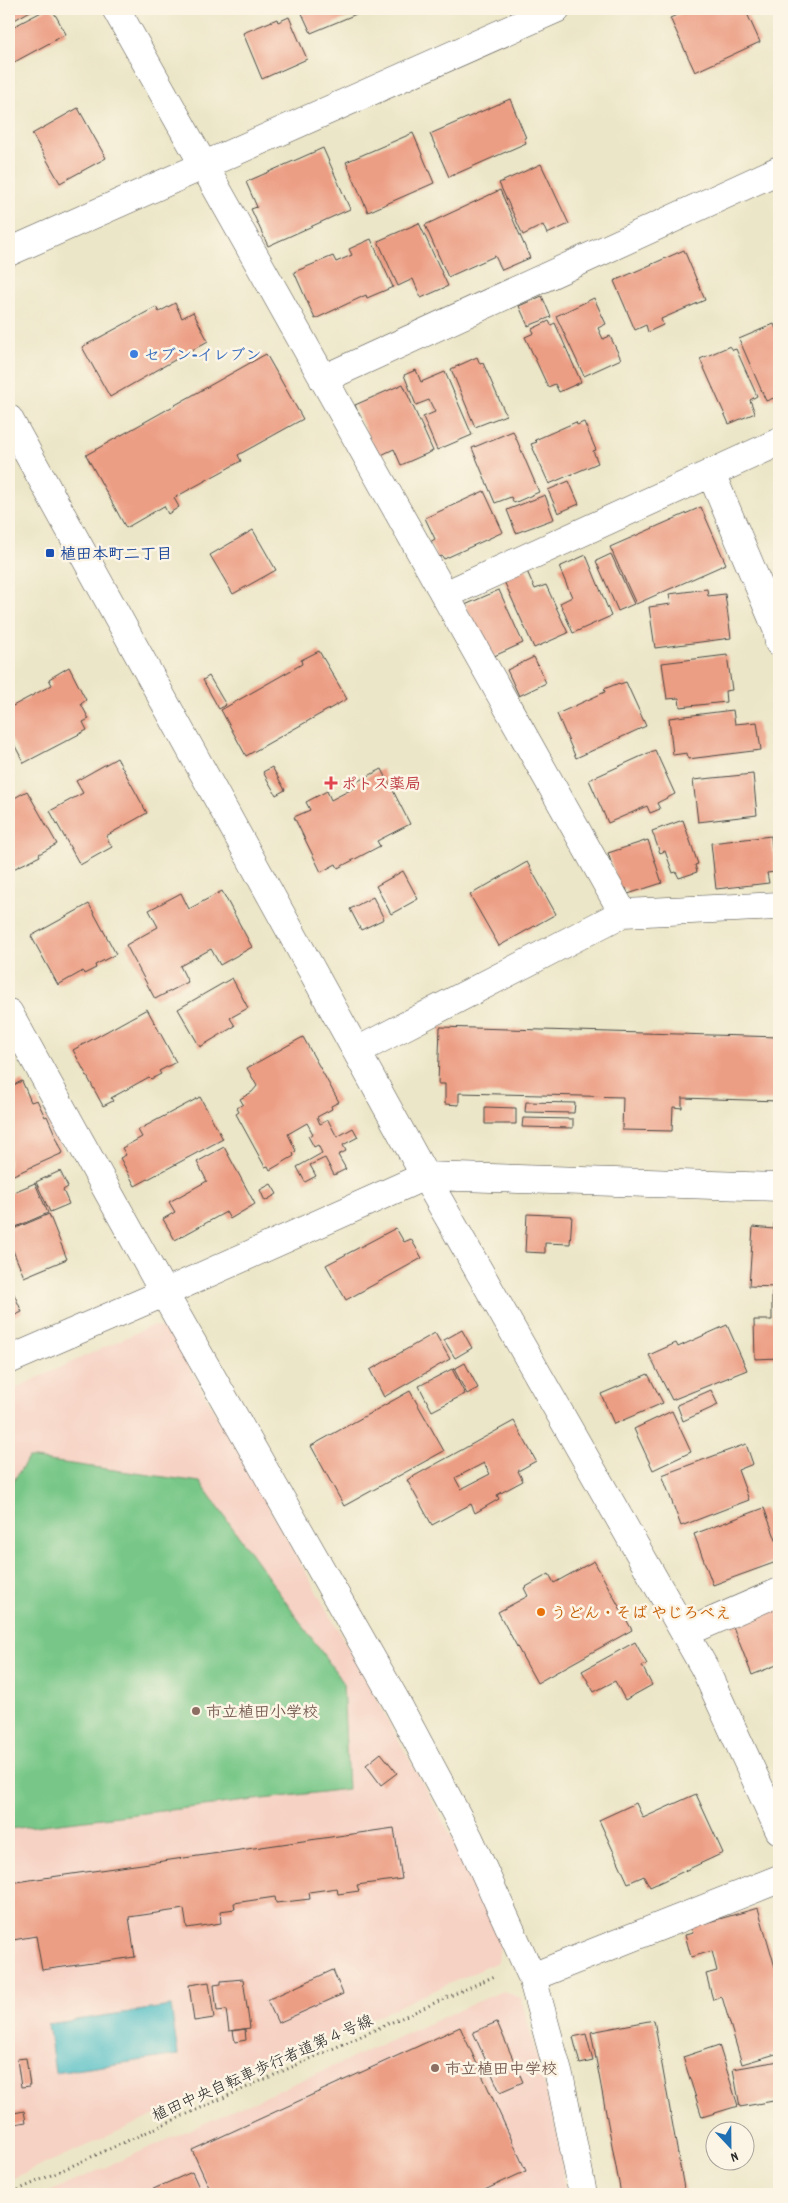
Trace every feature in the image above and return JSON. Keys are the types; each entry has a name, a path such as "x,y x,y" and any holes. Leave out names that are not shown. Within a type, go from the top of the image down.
{"street":[{"path":"116,9 623,913"},
{"path":"9,252 556,9"},
{"path":"324,379 779,170"},
{"path":"9,419 425,1176 704,1667 779,1830"},
{"path":"445,595 779,442"},
{"path":"711,473 777,629 779,643"},
{"path":"357,1052 623,913 779,906"},
{"path":"9,1013 17,1048 164,1293 397,1703 469,1838 528,1969 561,2083 583,2194"},
{"path":"9,1360 425,1176 779,1187"},
{"path":"685,1633 779,1592"},
{"path":"528,1969 779,1879"}],"path":[{"name":"植田中央自転車歩行者道第４号線","path":"9,2194 528,1969"}],"shaded area":[{"name":"市立植田小学校","path":"153,1325 169,1331 341,1635 467,1864 500,1945 498,1962 9,2180 9,1391"},
{"name":"市立植田中学校","path":"502,1991 521,1998 558,2137 566,2194 45,2194"}],"green space":[{"path":"28,1458 200,1482 343,1682 348,1789 9,1829 9,1488"}],"water":[{"path":"171,2006 178,2055 55,2073 48,2024"}],"building":[{"path":"9,9 34,9 9,23"},
{"path":"47,9 52,9 66,34 9,65 9,29"},
{"path":"300,9 359,9 361,12 311,33"},
{"path":"690,9 745,9 760,42 695,72 670,18"},
{"path":"289,17 307,59 262,79 243,33 277,19 278,22"},
{"path":"510,99 526,138 524,138 526,143 449,177 430,134"},
{"path":"78,108 106,158 60,183 32,134"},
{"path":"413,133 434,183 368,212 346,162"},
{"path":"323,148 350,209 268,246 251,209 257,207 246,182"},
{"path":"541,164 569,224 547,234 543,225 523,235 499,183"},
{"path":"500,190 530,258 502,270 495,256 448,277 425,225"},
{"path":"419,223 448,286 421,298 413,279 398,286 378,241"},
{"path":"371,239 393,287 367,298 366,295 315,319 294,272 333,256 336,262 352,255 349,249"},
{"path":"684,250 705,300 661,319 663,325 648,332 646,325 635,330 614,281"},
{"path":"542,296 551,317 528,326 519,306"},
{"path":"594,298 606,324 598,328 603,339 610,336 621,359 584,376 556,316"},
{"path":"175,303 182,318 193,312 208,341 110,397 82,347 156,307 159,312"},
{"path":"549,321 551,325 555,323 581,382 559,392 555,384 548,387 525,337 534,333 532,329"},
{"path":"774,324 779,336 779,396 766,401 739,339"},
{"path":"730,346 733,350 736,349 757,396 750,400 755,413 729,424 700,359"},
{"path":"266,354 303,419 238,455 241,461 174,498 179,507 168,514 164,506 126,528 86,455"},
{"path":"477,357 480,364 483,363 506,415 475,427 451,369"},
{"path":"416,370 421,382 445,372 472,435 437,450 423,417 435,412 429,400 416,405 404,375"},
{"path":"403,384 433,451 401,465 394,449 377,457 355,405"},
{"path":"576,422 577,425 584,422 596,450 593,451 598,463 549,484 531,444 537,442 535,440"},
{"path":"513,431 539,492 514,503 511,497 495,503 472,448"},
{"path":"569,481 579,504 558,513 548,490"},
{"path":"484,491 503,532 444,559 442,556 437,558 430,542 435,539 425,518"},
{"path":"545,495 554,519 516,533 507,510"},
{"path":"701,507 726,564 636,604 610,547"},
{"path":"253,530 276,570 233,594 210,555"},
{"path":"611,554 634,604 618,611 596,561"},
{"path":"586,555 611,616 573,633 560,603 572,597 559,567"},
{"path":"526,569 535,589 546,585 568,633 534,648 503,579"},
{"path":"707,589 708,596 725,594 731,638 655,648 649,607 671,604 669,594"},
{"path":"499,590 523,643 492,657 465,605"},
{"path":"319,651 347,699 246,756 221,710 302,664 301,660"},
{"path":"727,655 732,690 725,691 726,702 680,707 679,698 667,699 662,663"},
{"path":"534,657 546,683 519,696 507,670"},
{"path":"69,667 86,700 81,704 89,719 83,722 87,730 24,763 9,735 9,708 52,685 49,679"},
{"path":"209,676 226,705 219,709 203,680"},
{"path":"626,682 646,726 576,758 557,714 605,692 604,689"},
{"path":"733,710 735,724 757,722 761,750 688,759 687,753 673,755 669,718"},
{"path":"655,750 675,794 657,803 660,809 650,813 647,806 608,823 589,780"},
{"path":"117,758 147,813 106,836 112,847 80,865 50,811 83,793 76,781"},
{"path":"272,767 285,790 276,795 263,772"},
{"path":"382,769 410,824 377,841 380,846 338,868 336,864 321,872 294,817 310,810 306,802 327,791 331,800 356,787 354,783"},
{"path":"753,774 757,815 698,822 693,780"},
{"path":"27,791 57,844 39,854 40,856 9,871 9,801"},
{"path":"683,820 698,864 695,865 697,872 679,878 676,872 673,873 665,851 660,853 652,831"},
{"path":"771,836 775,872 767,873 769,883 716,889 711,843"},
{"path":"648,840 662,883 628,894 626,888 620,889 608,853"},
{"path":"527,862 556,914 499,946 470,895"},
{"path":"403,871 418,899 391,914 376,886"},
{"path":"222,891 252,947 220,965 211,949 180,966 188,982 155,999 126,945 158,927 149,910 181,893 189,909"},
{"path":"373,897 384,919 361,930 350,909"},
{"path":"89,904 116,954 95,965 96,968 84,974 83,971 58,985 31,936"},
{"path":"232,978 248,1008 230,1018 235,1026 200,1047 178,1009"},
{"path":"147,1009 176,1062 159,1071 161,1074 151,1079 149,1077 111,1098 113,1101 103,1106 73,1050"},
{"path":"440,1027 779,1037 779,1101 682,1098 682,1108 673,1107 672,1131 622,1130 623,1097 459,1093 459,1105 445,1104 445,1084 438,1084"},
{"path":"303,1037 339,1102 331,1106 332,1109 317,1117 320,1124 328,1120 337,1137 353,1128 358,1137 343,1145 346,1151 338,1155 346,1169 334,1175 325,1158 310,1165 316,1176 305,1182 297,1167 322,1153 318,1145 314,1147 308,1136 313,1134 307,1123 288,1134 296,1151 293,1153 294,1156 270,1170 268,1166 265,1167 236,1114 239,1112 237,1108 243,1104 240,1099 252,1092 257,1086 247,1068"},
{"path":"22,1081 31,1102 37,1100 45,1117 47,1116 63,1153 9,1177 9,1087"},
{"path":"200,1097 223,1139 135,1186 120,1158 126,1155 122,1148 142,1137 138,1130"},
{"path":"526,1102 575,1103 574,1113 525,1112"},
{"path":"485,1107 516,1108 516,1124 485,1124"},
{"path":"523,1118 573,1119 573,1128 522,1127"},
{"path":"224,1147 255,1204 230,1219 226,1212 175,1240 163,1219 175,1212 169,1202 207,1181 197,1162"},
{"path":"60,1171 68,1187 63,1190 69,1204 50,1212 36,1182"},
{"path":"35,1183 48,1213 9,1230 9,1194"},
{"path":"271,1184 277,1194 265,1201 260,1190"},
{"path":"49,1214 67,1259 24,1277 9,1241 9,1231"},
{"path":"527,1214 572,1216 570,1244 545,1243 545,1253 525,1252"},
{"path":"774,1224 779,1224 775,1287 749,1286 753,1227 774,1229"},
{"path":"396,1228 404,1242 411,1239 422,1258 346,1300 326,1265"},
{"path":"9,1283 22,1312 9,1318"},
{"path":"779,1290 779,1358 755,1359 754,1320 772,1320 772,1291"},
{"path":"727,1325 747,1370 672,1400 649,1355 676,1343 678,1347"},
{"path":"462,1330 472,1348 455,1358 444,1340"},
{"path":"435,1333 450,1359 384,1397 370,1370"},
{"path":"465,1363 478,1388 467,1394 454,1369"},
{"path":"452,1369 465,1394 432,1411 419,1386"},
{"path":"648,1374 663,1403 614,1424 601,1394"},
{"path":"711,1390 718,1405 683,1421 677,1405"},
{"path":"410,1391 444,1451 344,1506 311,1446"},
{"path":"672,1411 691,1452 653,1470 634,1429"},
{"path":"514,1421 536,1461 518,1471 523,1481 497,1495 499,1499 475,1513 471,1504 432,1525 407,1480","holes":["484,1463 490,1474 461,1489 455,1478"]},
{"path":"746,1444 753,1464 738,1470 749,1500 681,1526 662,1475"},
{"path":"764,1508 779,1548 779,1561 713,1585 694,1534"},
{"path":"594,1561 632,1630 537,1683 498,1612 528,1596 524,1588 549,1574 554,1583"},
{"path":"779,1599 779,1664 752,1675 730,1619"},
{"path":"635,1642 647,1664 642,1666 652,1685 625,1700 615,1681 594,1692 582,1671"},
{"path":"381,1753 397,1773 381,1785 366,1765"},
{"path":"696,1794 723,1853 650,1887 644,1876 628,1883 599,1820 636,1803 643,1818"},
{"path":"394,1828 402,1879 357,1885 359,1891 338,1894 337,1888 309,1892 310,1899 276,1903 275,1897 234,1903 235,1909 220,1911 221,1923 187,1928 184,1909 129,1917 135,1957 42,1970 36,1936 13,1940 12,1934 9,1934 9,1883"},
{"path":"758,1908 779,1981 779,2053 742,2064 722,1997 713,2000 706,1974 717,1971 712,1951 691,1957 685,1935 693,1933 691,1927"},
{"path":"333,1970 343,1994 278,2023 267,2000"},
{"path":"243,1979 250,2028 229,2031 226,2010 217,2011 214,1985 221,1984 221,1981"},
{"path":"209,1982 214,2018 194,2021 189,1985"},
{"path":"654,2020 685,2194 621,2194 591,2032"},
{"path":"497,2022 523,2082 500,2092 473,2032"},
{"name":"市立植田中学校","path":"460,2027 526,2171 476,2194 212,2194 192,2150"},
{"path":"245,2029 246,2040 235,2042 233,2031"},
{"path":"586,2034 593,2061 580,2064 573,2037"},
{"path":"719,2045 738,2106 702,2117 683,2057"},
{"path":"26,2058 30,2086 21,2087 17,2059"},
{"path":"779,2061 779,2100 740,2107 733,2069"},
{"path":"24,2111 26,2122 9,2125 9,2114"},
{"path":"192,2172 202,2194 142,2194"}],"place":[{"name":"セブン-イレブン","path":"134,354"},
{"name":"植田本町二丁目","path":"50,553"},
{"name":"ポトス薬局","path":"331,783"},
{"name":"うどん・そば やじろべえ","path":"541,1612"},
{"name":"市立植田小学校","path":"196,1711"},
{"name":"市立植田中学校","path":"435,2068"}]}
